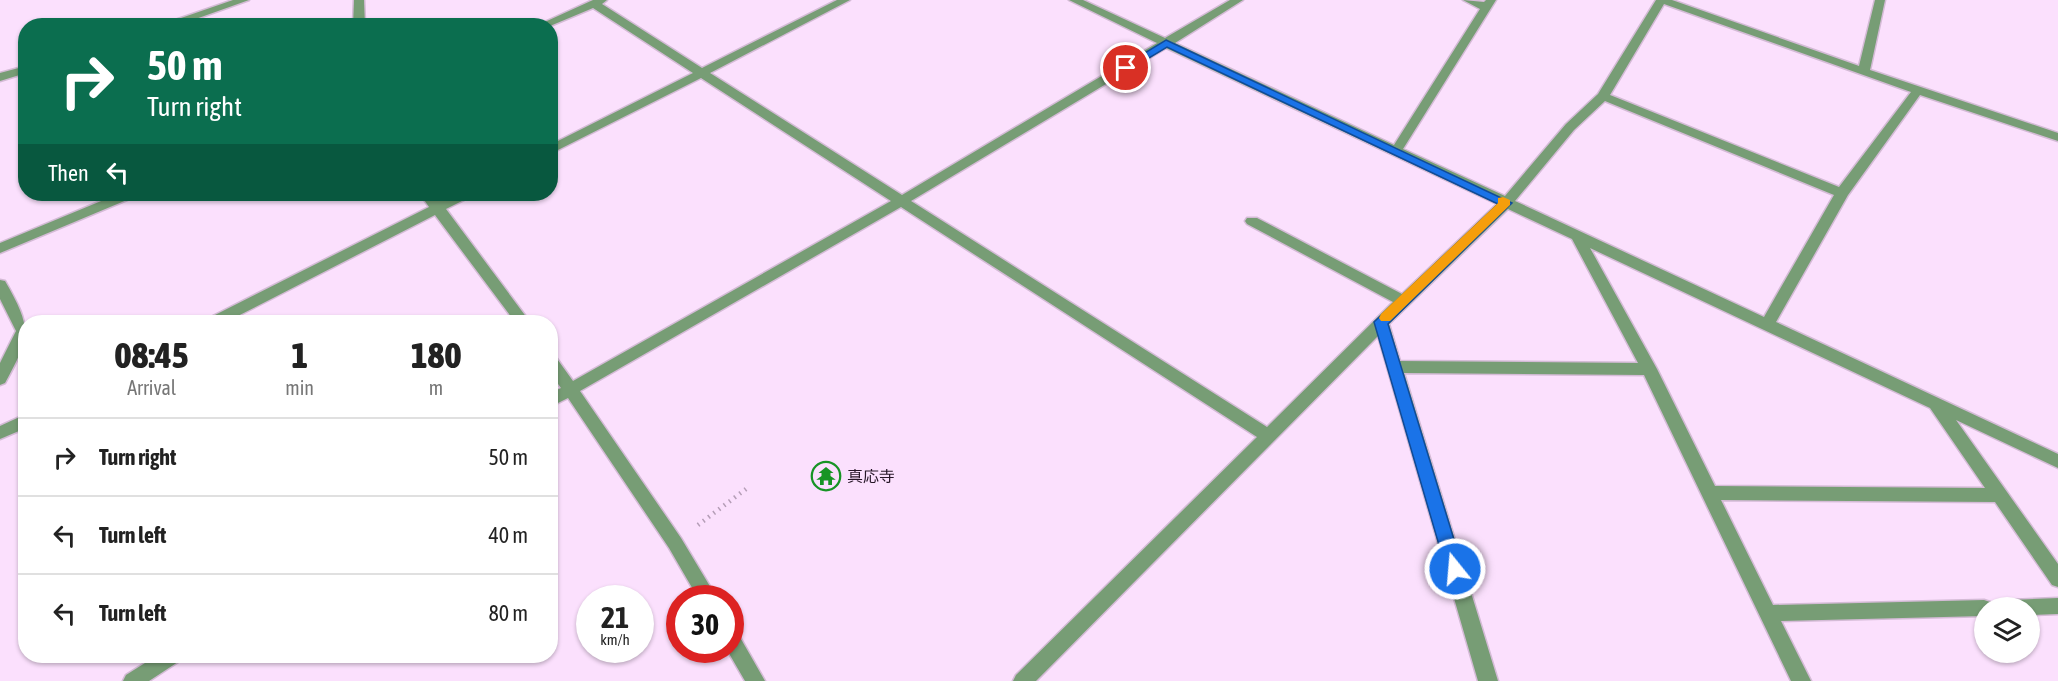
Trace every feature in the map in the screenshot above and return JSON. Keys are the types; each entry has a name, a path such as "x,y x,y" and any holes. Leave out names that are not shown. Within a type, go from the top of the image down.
{"street":[{"path":"188,18 244,0"},
{"path":"359,0 359,18"},
{"path":"558,146 844,0"},
{"path":"1074,0 2058,461"},
{"path":"558,395 902,201 1238,0"},
{"path":"1396,151 1488,3 1468,0"},
{"path":"1023,681 1381,322 1506,203 1570,127 1603,96 1662,0 1864,72 2058,137"},
{"path":"1864,72 1880,0"},
{"path":"558,19 598,2 702,74 1268,436"},
{"path":"0,77 18,71"},
{"path":"1767,325 1842,193 1918,90"},
{"path":"1603,96 1842,193"},
{"path":"0,248 112,201"},
{"path":"432,201 518,315"},
{"path":"228,315 450,201"},
{"path":"1252,221 1403,301"},
{"path":"1577,236 1648,369 1801,681"},
{"path":"0,285 18,321"},
{"path":"1381,322 1488,681"},
{"path":"0,379 18,341"},
{"path":"1394,367 1648,369"},
{"path":"558,370 675,543 700,585"},
{"path":"1935,404 2058,579"},
{"path":"0,433 18,424"},
{"path":"1709,493 1999,495"},
{"path":"2040,607 2058,606"},
{"path":"1767,613 1974,608"},
{"path":"744,662 755,681"},
{"path":"133,681 160,663"}],"path":[{"path":"675,543 750,486"}],"slow traffic":[{"path":"1386,318 1506,203 1503,201"}],"place":[{"name":"真応寺","path":"826,476"}],"route":[{"path":"1126,68 1166,43 1506,203 1381,322 1455,569"}]}
